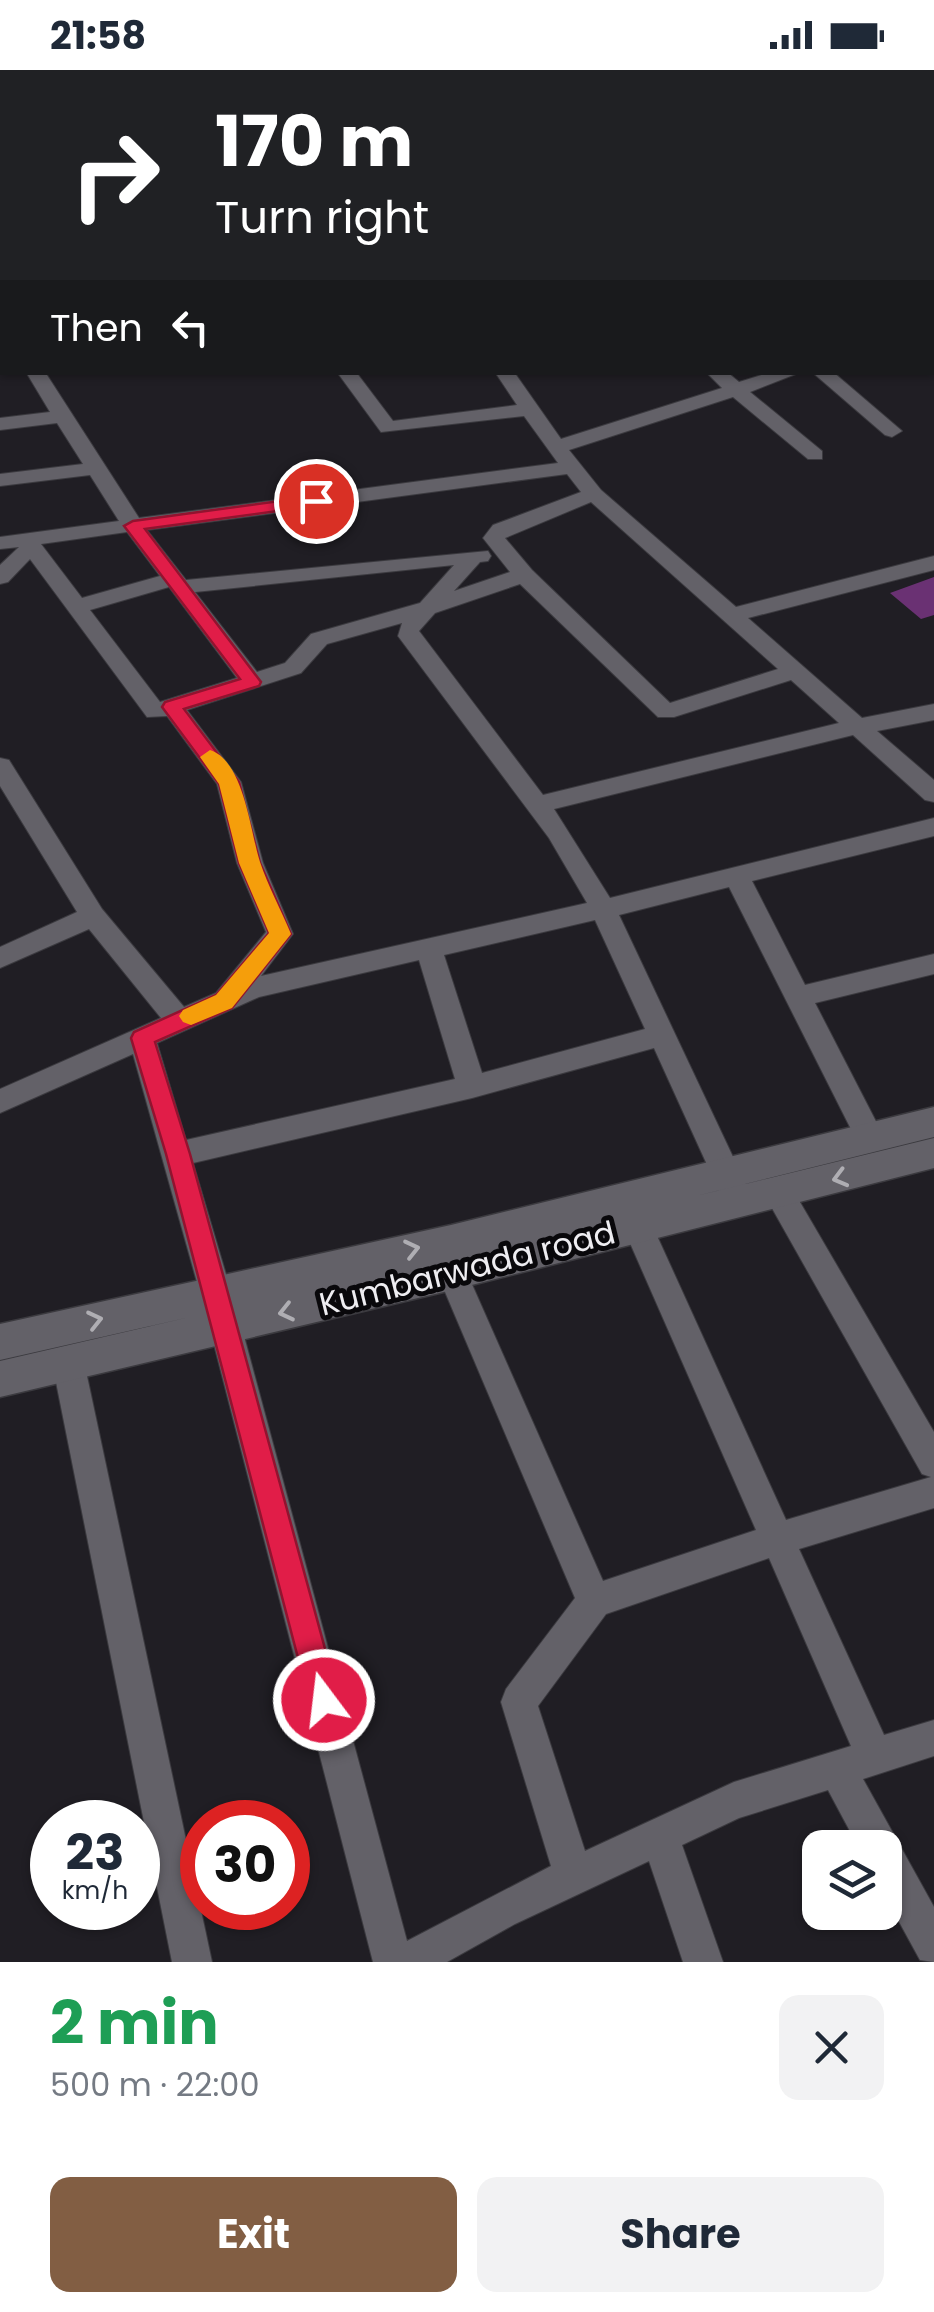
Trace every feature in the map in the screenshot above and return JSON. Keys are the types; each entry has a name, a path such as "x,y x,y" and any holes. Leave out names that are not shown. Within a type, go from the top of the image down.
{"street":[{"path":"37,375 133,526 252,682"},
{"path":"348,375 388,428 530,410"},
{"path":"506,375 594,494 934,794"},
{"path":"719,375 815,455"},
{"path":"556,447 782,375"},
{"path":"825,375 892,431"},
{"path":"0,424 64,416"},
{"path":"0,544 572,467"},
{"path":"0,480 97,468"},
{"path":"594,494 500,529 494,538 524,575 666,712 795,670"},
{"path":"0,576 29,543"},
{"path":"29,543 155,712 294,668 319,639 422,610 524,575"},
{"path":"79,606 178,583 472,558 500,550"},
{"path":"472,558 422,610 408,630 409,636 541,804 603,909 732,1188"},
{"path":"732,615 934,563"},
{"path":"172,707 229,782 250,863 280,934 224,1002"},
{"path":"541,804 855,727 934,712"},
{"path":"0,766 93,916 178,1022"},
{"path":"0,1102 253,988 603,909 934,828"},
{"path":"736,876 869,1138"},
{"path":"0,958 93,916"},
{"path":"428,947 472,1087"},
{"path":"799,997 934,964"},
{"path":"178,1154 472,1087 664,1036"},
{"path":"142,1038 178,1154 394,1962"},
{"name":"Kumbarwada road","path":"0,1342 452,1273 638,1227 869,1138 934,1122"},
{"name":"Kumbarwada road","path":"0,1378 68,1362 220,1310 732,1188 779,1194 934,1154"},
{"path":"779,1194 934,1463"},
{"path":"638,1227 875,1757"},
{"path":"452,1273 594,1601"},
{"path":"68,1362 192,1962"},
{"path":"574,1877 519,1702 594,1601 777,1539 934,1492"},
{"path":"433,1956 574,1877 734,1802 934,1738"},
{"path":"837,1769 870,1830"},
{"path":"660,1837 702,1962"},
{"path":"902,1888 934,1946"}],"building":[{"path":"934,577 934,615 921,619 890,593"}],"slow traffic":[{"path":"191,1016 224,1002 280,934 245,850 229,782 210,757"}],"route":[{"path":"316,501 133,526 252,682 172,707 229,782 245,850 279,938 224,1002 142,1038 178,1154 324,1700"}]}
